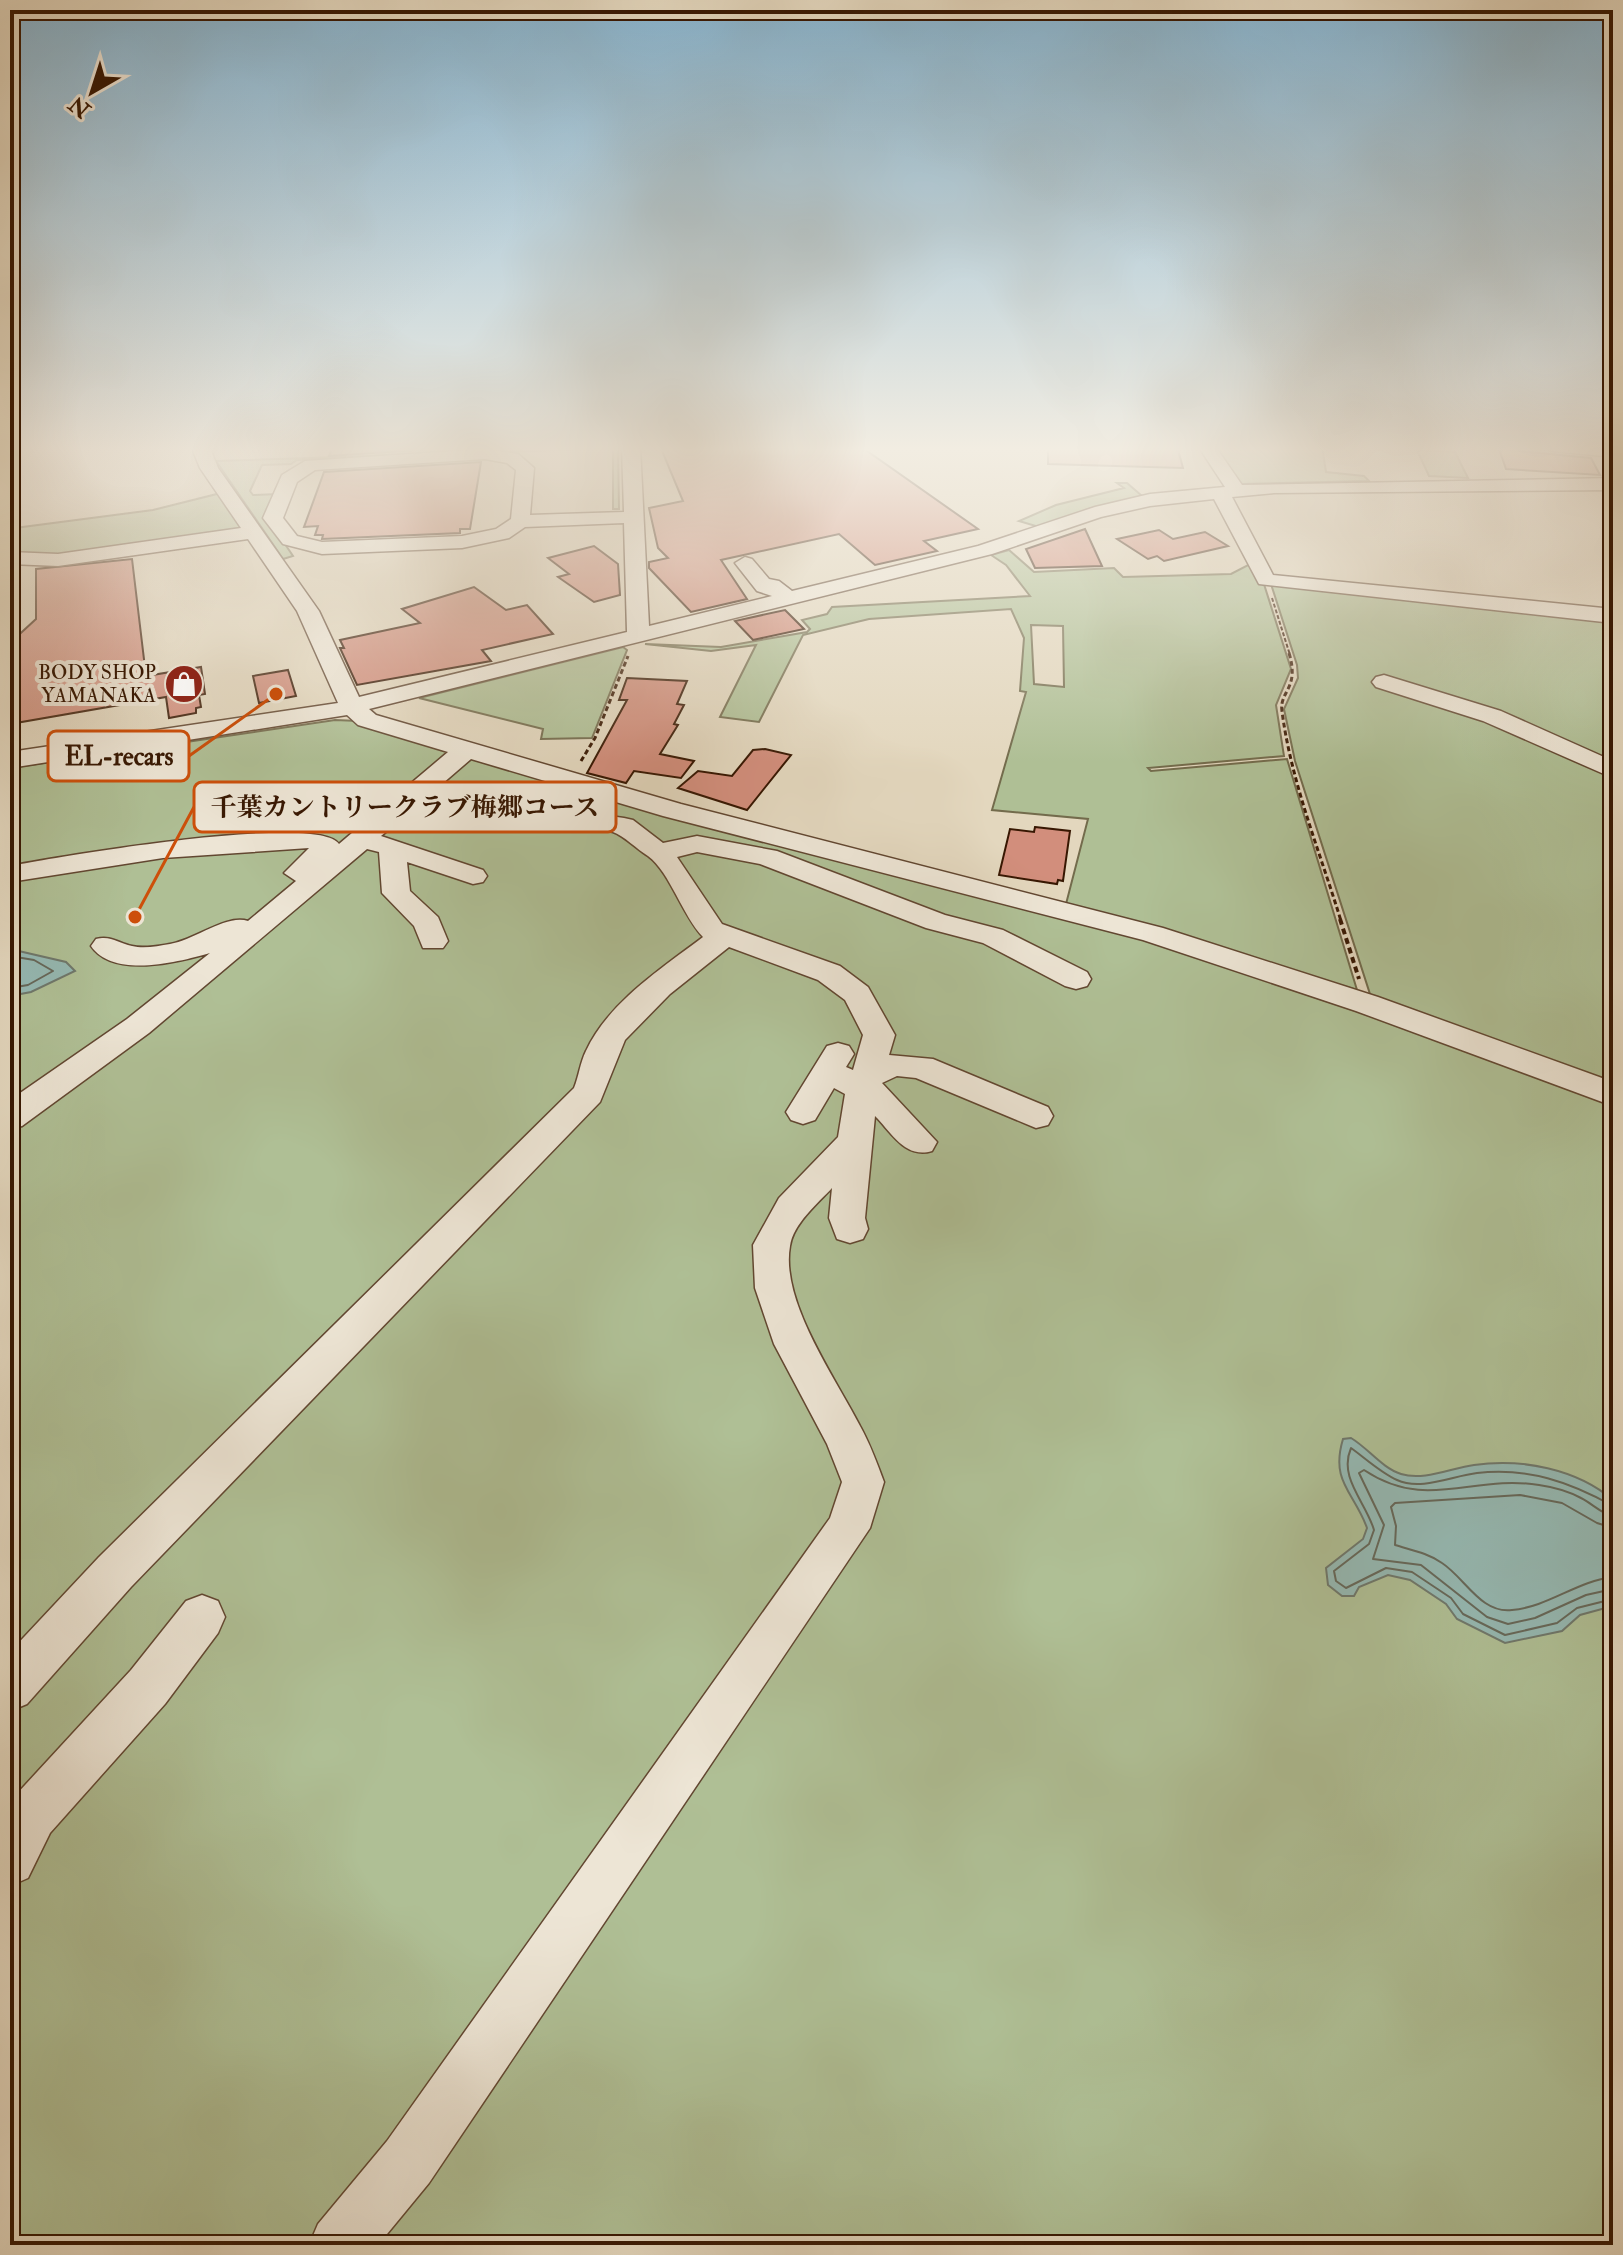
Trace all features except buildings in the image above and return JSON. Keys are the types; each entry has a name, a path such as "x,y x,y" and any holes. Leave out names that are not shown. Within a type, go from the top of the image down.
{"street":[{"path":"10,558 58,560 120,551"},
{"path":"268,551 308,611 352,707 367,720 672,810 1153,934 1367,1004 1613,1094"},
{"path":"279,567 331,556 339,551"},
{"path":"635,551 638,635"},
{"path":"10,760 352,707 975,551"},
{"path":"1254,551 1266,580 1613,616"},
{"path":"745,563 764,587 772,585 787,598"},
{"path":"1384,682 1492,716 1613,770"},
{"path":"10,1117 138,1026 390,817 467,749"},
{"path":"314,879 342,802"},
{"path":"285,806 342,802 390,817 473,876"},
{"path":"361,839 390,817 484,811 624,826 644,844 660,852 712,930 829,973 857,994 879,1035 849,1073 803,1112"},
{"path":"390,817 396,893 428,923 433,941"},
{"path":"10,874 85,859 227,842 318,840 325,847"},
{"path":"660,852 697,844 767,857 936,922 993,936 1076,979"},
{"path":"106,946 128,955 148,956 225,938 325,847"},
{"path":"10,1687 115,1572 588,1094 597,1077 602,1049 616,1029 725,935"},
{"path":"849,1073 893,1065 921,1067 1036,1116"},
{"path":"849,1073 855,1141 847,1218 850,1229"},
{"path":"849,1073 880,1099 920,1142"},
{"path":"339,2245 408,2162 848,1528 863,1482 846,1439 794,1344 774,1288 771,1245 792,1208 855,1141"},
{"path":"10,1860 32,1815 148,1687 202,1617"}],"path":[{"path":"1266,580 1293,665 1294,681 1281,706 1290,756 1367,1004"},
{"path":"568,779 595,738 638,635"}],"green space":[{"path":"10,551 89,551 42,558"},
{"path":"278,551 290,551 293,556 283,559"},
{"path":"1010,551 1034,572 1114,568 1123,577 1231,574 1252,563 1262,578 1291,669 1276,705 1284,756 1148,768 1151,771 1287,759 1357,990 1066,904 1088,819 992,810 1026,692 1020,691 1024,638 1011,609 869,619 803,635 759,722 720,717 756,645 711,651 645,644 721,647 807,632 810,629 802,620 827,614 832,607 1030,596 1006,565 991,555","holes":["1031,625 1063,626 1064,687 1034,684"]},
{"path":"1271,584 1613,618 1613,1087 1383,1003 1370,994 1295,761 1284,709 1298,678 1297,665"},
{"path":"623,647 627,650 592,738 541,739 543,729 419,698"},
{"path":"335,720 359,721 451,752 217,954 10,1110 10,768"},
{"path":"468,758 1188,950 1613,1100 1613,2245 10,2245 10,1125"}],"water":[{"path":"10,949 66,962 75,971 31,992 10,996"},
{"path":"1351,1438 1388,1467 1410,1476 1474,1465 1510,1463 1566,1473 1599,1489 1613,1500 1613,1606 1580,1615 1562,1631 1505,1643 1457,1619 1446,1604 1410,1580 1388,1575 1359,1587 1354,1596 1342,1596 1328,1585 1326,1568 1363,1539 1367,1528 1345,1486 1339,1466 1343,1439"}],"place":[{"name":"BODY SHOP YAMANAKA","path":"184,684"},
{"name":"EL-recars","path":"276,694"},
{"name":"千葉カントリークラブ梅郷コース","path":"135,917"}]}
